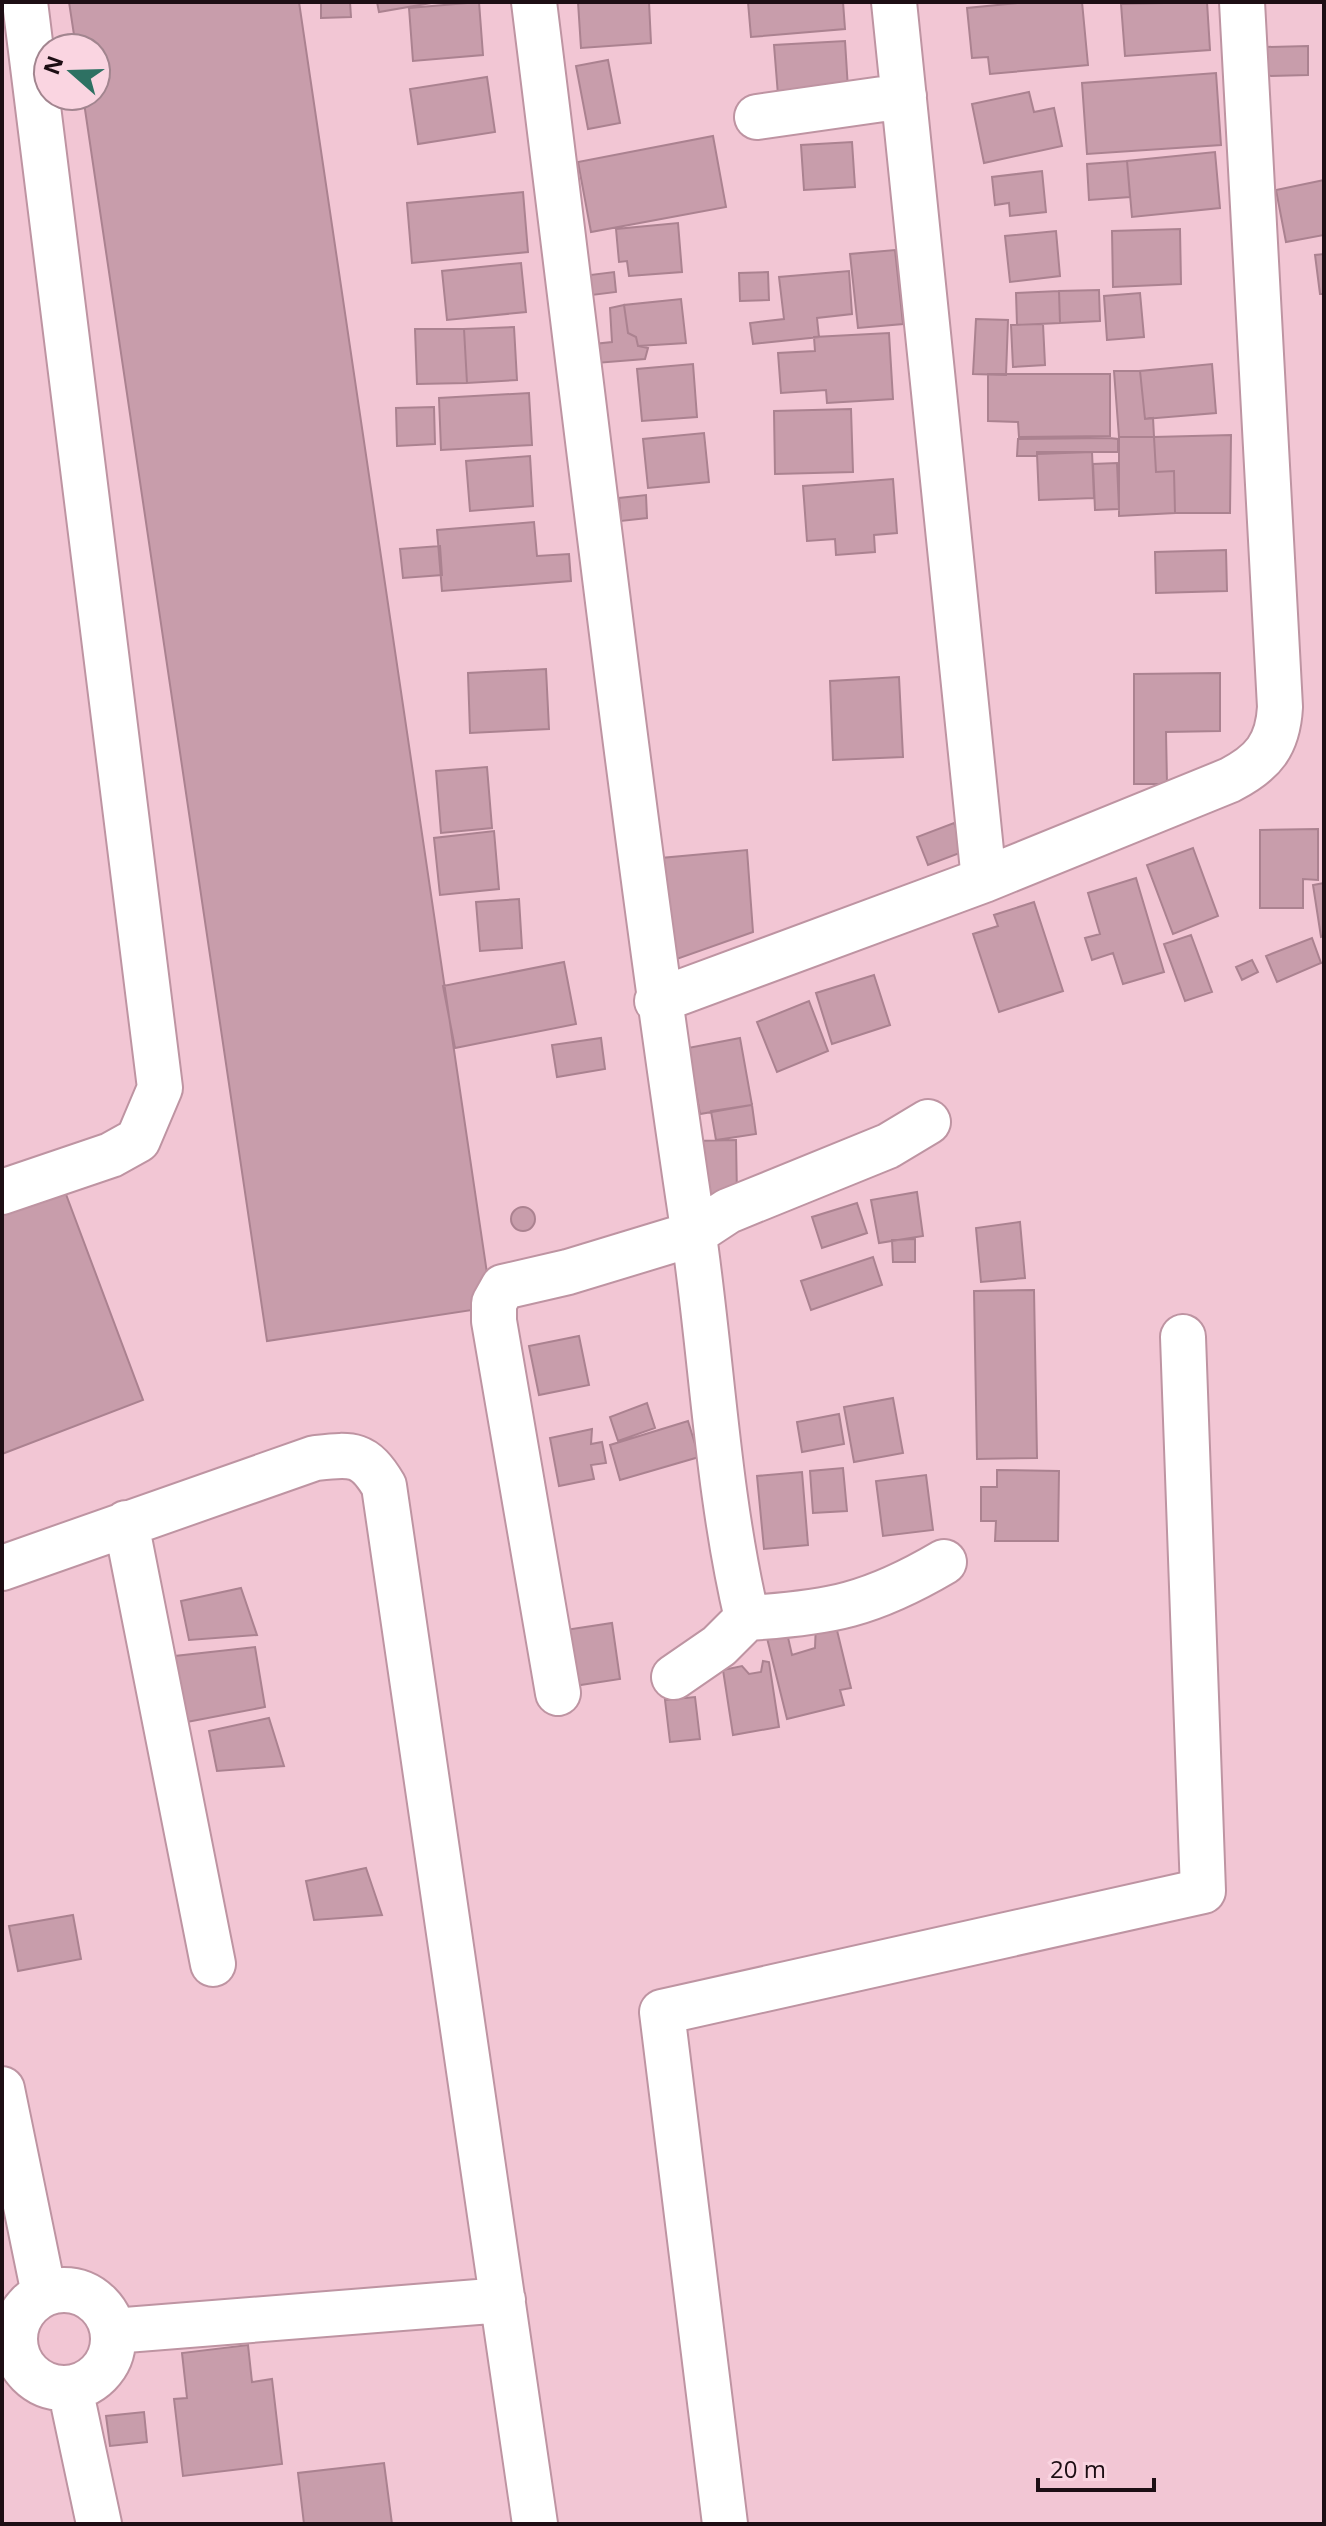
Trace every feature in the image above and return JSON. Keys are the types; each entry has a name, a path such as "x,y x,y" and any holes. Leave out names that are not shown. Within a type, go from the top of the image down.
{"street":[{"path":"2,1192 111,1155 138,1140 160,1088 25,2"},
{"path":"534,2 657,1001 693,1234 728,1510 747,1618"},
{"path":"894,2 984,880"},
{"path":"657,1001 984,880 1230,780 1257,766 1279,732 1242,2"},
{"path":"757,117 904,96"},
{"path":"558,1693 494,1321 494,1303 503,1287 568,1272 693,1234 728,1211 888,1146 928,1122"},
{"path":"725,2524 662,2012 1203,1891 1183,1337"},
{"path":"2,1568 315,1458 349,1454 371,1464 384,1486 535,2524"},
{"path":"126,1523 213,1964"},
{"path":"674,1677 719,1646 747,1618 839,1610 900,1588 944,1562"},
{"path":"2,2089 44,2294"},
{"path":"62,2290 79,2292 95,2301 107,2314 113,2331 112,2351 103,2369 89,2382 70,2388 53,2387 36,2380 9,2352 21,2317 44,2294 62,2290"},
{"path":"113,2331 503,2300"},
{"path":"70,2388 99,2524"}],"building":[{"path":"69,2 299,2 492,1307 267,1341 85,112 112,112 112,32 74,32"},
{"path":"321,2 350,2 351,17 321,18"},
{"path":"377,2 437,2 379,12"},
{"path":"479,2 483,55 413,61 409,8"},
{"path":"578,2 649,2 651,43 581,48"},
{"path":"748,2 843,2 845,29 751,37"},
{"path":"1027,2 1082,2 1088,65 990,74 988,57 972,58 967,8"},
{"path":"1207,2 1210,50 1125,56 1121,4"},
{"path":"845,41 848,89 778,95 774,45"},
{"path":"1308,46 1308,75 1266,76 1266,47"},
{"path":"608,60 620,123 588,129 576,66"},
{"path":"1216,73 1221,145 1087,154 1082,83"},
{"path":"487,77 495,132 418,144 410,89"},
{"path":"1029,92 1034,112 1054,108 1062,146 984,163 972,104"},
{"path":"713,136 726,207 591,232 578,162"},
{"path":"852,142 855,187 804,190 801,145"},
{"path":"1215,152 1220,208 1132,217 1127,161"},
{"path":"1127,161 1130,197 1089,200 1087,164"},
{"path":"1042,171 1046,212 1010,216 1009,203 995,205 992,177"},
{"path":"1324,180 1324,235 1286,242 1276,190"},
{"path":"523,192 528,252 412,263 407,203"},
{"path":"678,223 682,272 629,276 627,261 619,262 616,229"},
{"path":"1180,229 1181,284 1113,287 1112,231"},
{"path":"1056,231 1060,276 1010,282 1005,236"},
{"path":"895,250 903,324 858,328 850,254"},
{"path":"1324,254 1324,294 1320,294 1315,255"},
{"path":"521,263 526,312 447,320 442,271"},
{"path":"849,271 852,314 817,318 819,337 753,344 750,323 784,319 779,277"},
{"path":"614,272 616,292 584,296 582,276"},
{"path":"768,272 769,300 740,301 739,273"},
{"path":"1099,290 1100,321 1060,323 1059,291"},
{"path":"1059,291 1060,323 1017,325 1016,293"},
{"path":"1140,293 1144,337 1107,340 1104,296"},
{"path":"681,299 686,343 638,346 636,337 628,333 624,305"},
{"path":"624,305 628,333 636,337 638,346 648,348 645,359 596,363 594,344 612,342 610,308"},
{"path":"976,319 1008,320 1006,375 973,374"},
{"path":"1043,324 1045,365 1013,367 1011,325"},
{"path":"514,327 517,380 467,383 464,329"},
{"path":"415,329 464,329 467,383 417,384"},
{"path":"889,333 893,399 827,403 826,390 781,393 778,353 815,351 814,337"},
{"path":"693,364 697,417 642,421 637,369"},
{"path":"1212,364 1216,413 1145,419 1140,371"},
{"path":"1114,371 1140,371 1145,419 1153,418 1154,437 1119,437"},
{"path":"988,374 1110,374 1110,436 1019,437 1018,422 988,421"},
{"path":"529,393 532,445 441,450 439,398"},
{"path":"434,407 435,444 397,446 396,408"},
{"path":"851,409 853,472 775,474 774,411"},
{"path":"704,433 709,482 648,488 643,439"},
{"path":"1231,435 1230,513 1175,513 1174,471 1156,472 1154,437"},
{"path":"1119,437 1154,437 1156,472 1174,471 1175,513 1119,516"},
{"path":"1018,439 1118,439 1118,452 1037,452 1037,456 1017,456"},
{"path":"1092,452 1094,498 1039,500 1037,454"},
{"path":"530,456 533,506 470,511 466,461"},
{"path":"1117,463 1119,509 1095,510 1093,464"},
{"path":"893,479 897,533 874,535 875,552 836,555 835,539 807,541 803,486"},
{"path":"646,495 647,518 621,521 619,498"},
{"path":"534,522 537,556 569,554 571,581 442,591 437,530"},
{"path":"440,546 442,575 403,578 400,549"},
{"path":"1226,550 1227,591 1156,593 1155,552"},
{"path":"546,669 549,729 470,733 468,673"},
{"path":"1220,673 1220,731 1166,732 1167,784 1134,784 1134,674"},
{"path":"899,677 903,757 833,760 830,681"},
{"path":"487,767 492,828 441,833 436,771"},
{"path":"954,823 965,851 928,865 917,837"},
{"path":"1318,829 1318,880 1303,879 1303,908 1260,908 1260,830"},
{"path":"494,831 499,889 440,895 434,838"},
{"path":"1193,848 1218,916 1173,934 1147,865"},
{"path":"747,850 753,932 674,960 661,858"},
{"path":"1136,878 1164,972 1123,984 1113,953 1092,960 1085,938 1100,934 1088,893"},
{"path":"1324,883 1324,936 1321,937 1313,885"},
{"path":"519,899 522,948 480,951 476,902"},
{"path":"1034,902 1063,991 999,1012 973,934 998,926 994,915"},
{"path":"1191,935 1212,992 1185,1001 1164,944"},
{"path":"1312,938 1321,963 1277,982 1266,956"},
{"path":"1252,960 1258,972 1242,980 1236,967"},
{"path":"564,962 576,1024 455,1048 443,986"},
{"path":"874,975 890,1025 832,1044 816,993"},
{"path":"809,1001 828,1051 777,1072 757,1022"},
{"path":"601,1038 605,1069 557,1077 552,1045"},
{"path":"740,1038 752,1105 700,1114 688,1048"},
{"path":"752,1105 756,1134 716,1140 711,1111"},
{"path":"736,1140 737,1195 691,1196 690,1141"},
{"path":"64,1189 143,1400 2,1454 2,1212"},
{"path":"917,1192 923,1236 879,1243 871,1200"},
{"path":"857,1203 867,1233 822,1248 812,1217"},
{"path":"523,1207 532,1210 535,1219 532,1228 523,1231 514,1228 511,1219 514,1210"},
{"path":"1020,1222 1025,1278 981,1282 976,1228"},
{"path":"915,1239 915,1262 893,1262 892,1240"},
{"path":"873,1257 882,1285 811,1310 801,1281"},
{"path":"1034,1290 1037,1458 977,1459 974,1291"},
{"path":"579,1336 589,1385 539,1395 529,1346"},
{"path":"893,1398 903,1453 854,1462 844,1407"},
{"path":"647,1403 655,1428 618,1441 610,1417"},
{"path":"839,1414 844,1444 802,1452 797,1422"},
{"path":"688,1421 699,1457 620,1480 610,1445"},
{"path":"592,1429 591,1444 602,1442 606,1463 591,1465 594,1479 559,1486 550,1438"},
{"path":"843,1468 847,1511 813,1513 810,1471"},
{"path":"997,1470 1059,1471 1058,1541 995,1541 996,1521 981,1521 981,1487 997,1487"},
{"path":"802,1472 808,1545 764,1549 757,1476"},
{"path":"926,1475 933,1530 883,1536 876,1481"},
{"path":"241,1588 257,1635 189,1640 181,1601"},
{"path":"834,1618 851,1688 840,1690 844,1705 787,1719 767,1638 787,1633 792,1655 815,1648 816,1623"},
{"path":"612,1623 620,1679 561,1688 552,1632"},
{"path":"255,1647 265,1707 166,1726 166,1657"},
{"path":"763,1661 769,1662 779,1727 733,1735 723,1670 742,1666 749,1674 761,1672"},
{"path":"695,1697 700,1739 670,1742 665,1700"},
{"path":"269,1718 284,1766 217,1771 209,1731"},
{"path":"366,1868 382,1915 314,1920 306,1881"},
{"path":"73,1915 81,1959 18,1971 9,1926"},
{"path":"248,2345 252,2382 272,2379 282,2464 183,2476 174,2399 187,2398 182,2353"},
{"path":"144,2412 147,2442 110,2446 106,2416"},
{"path":"384,2463 392,2524 304,2524 298,2473"}]}
